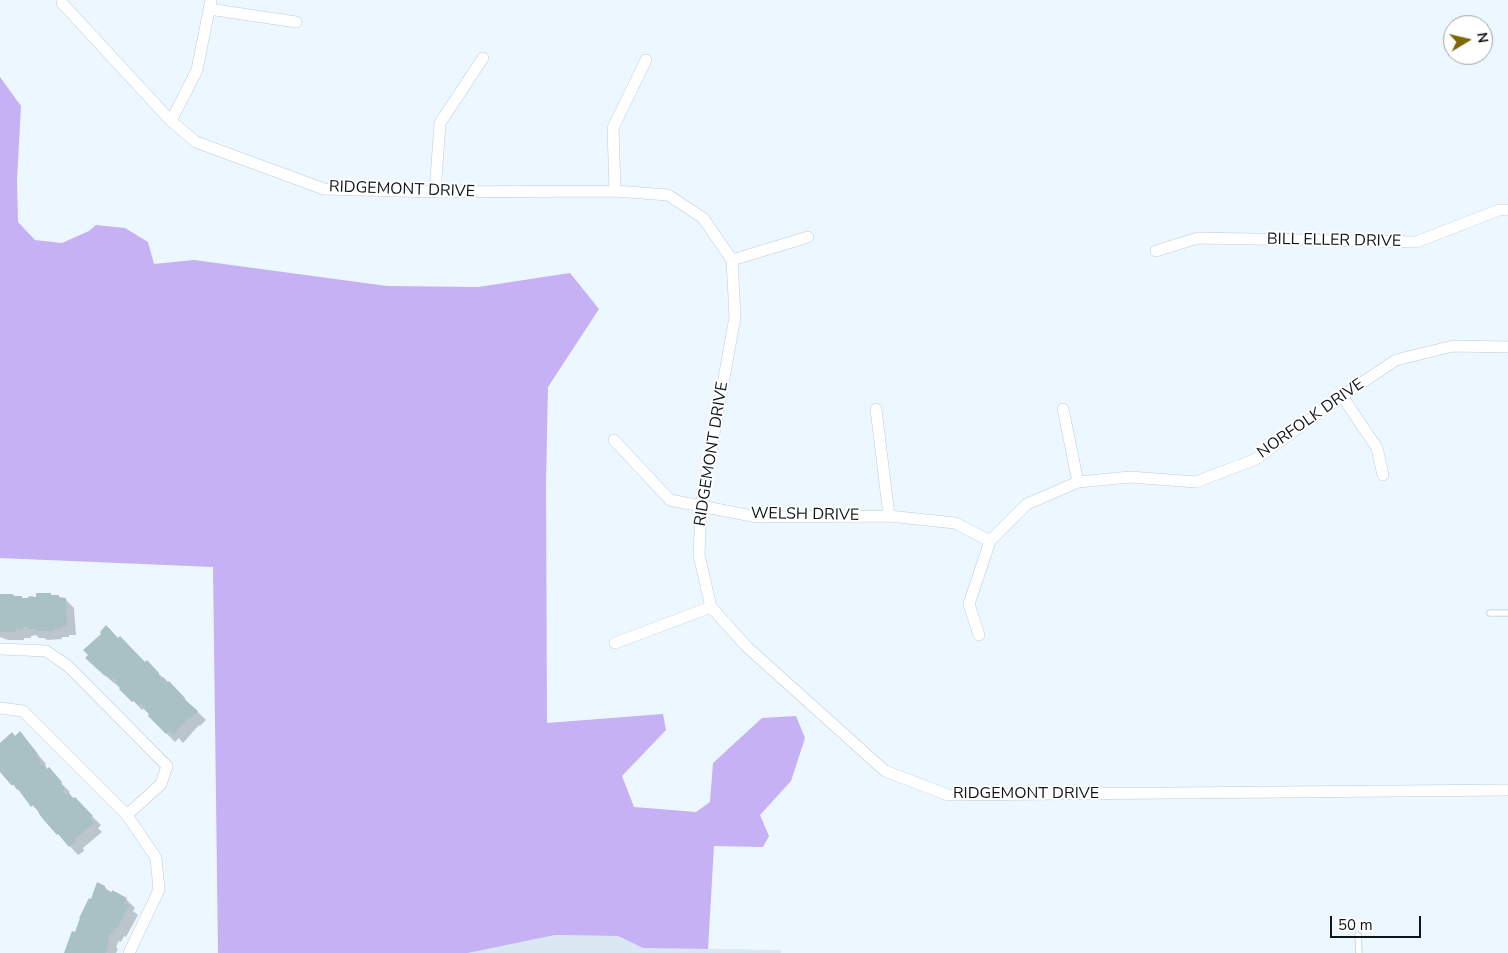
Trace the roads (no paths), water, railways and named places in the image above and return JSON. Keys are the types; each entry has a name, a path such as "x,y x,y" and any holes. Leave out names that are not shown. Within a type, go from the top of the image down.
{"street":[{"name":"RIDGEMONT DRIVE","path":"62,3 172,121 196,142 324,189 435,192 615,192 668,195 703,218 732,260 735,317 702,506 699,555 711,607 746,647 885,771 948,795 1508,790"},
{"path":"172,121 198,70 210,4 296,22"},
{"path":"435,192 440,123 483,58"},
{"path":"615,192 613,128 646,60"},
{"name":"BILL ELLER DRIVE","path":"1156,251 1198,238 1416,242 1499,210 1508,210"},
{"path":"732,260 808,237"},
{"name":"NORFOLK DRIVE","path":"979,634 969,604 990,542 1027,504 1078,482 1130,477 1196,482 1256,459 1342,396 1396,360 1454,346 1508,347"},
{"path":"1342,396 1377,448 1383,474"},
{"path":"1063,409 1078,482"},
{"path":"876,410 889,516"},
{"name":"WELSH DRIVE","path":"614,440 670,500 757,517 889,516 955,523 990,542"},
{"path":"615,643 711,607"},
{"path":"0,649 46,651 68,666 167,766 161,784 127,815"},
{"path":"0,708 23,711 127,815 156,858 159,890 129,953"}],"lane":[{"path":"1490,614 1508,613"},
{"path":"1358,935 1359,953"}]}
